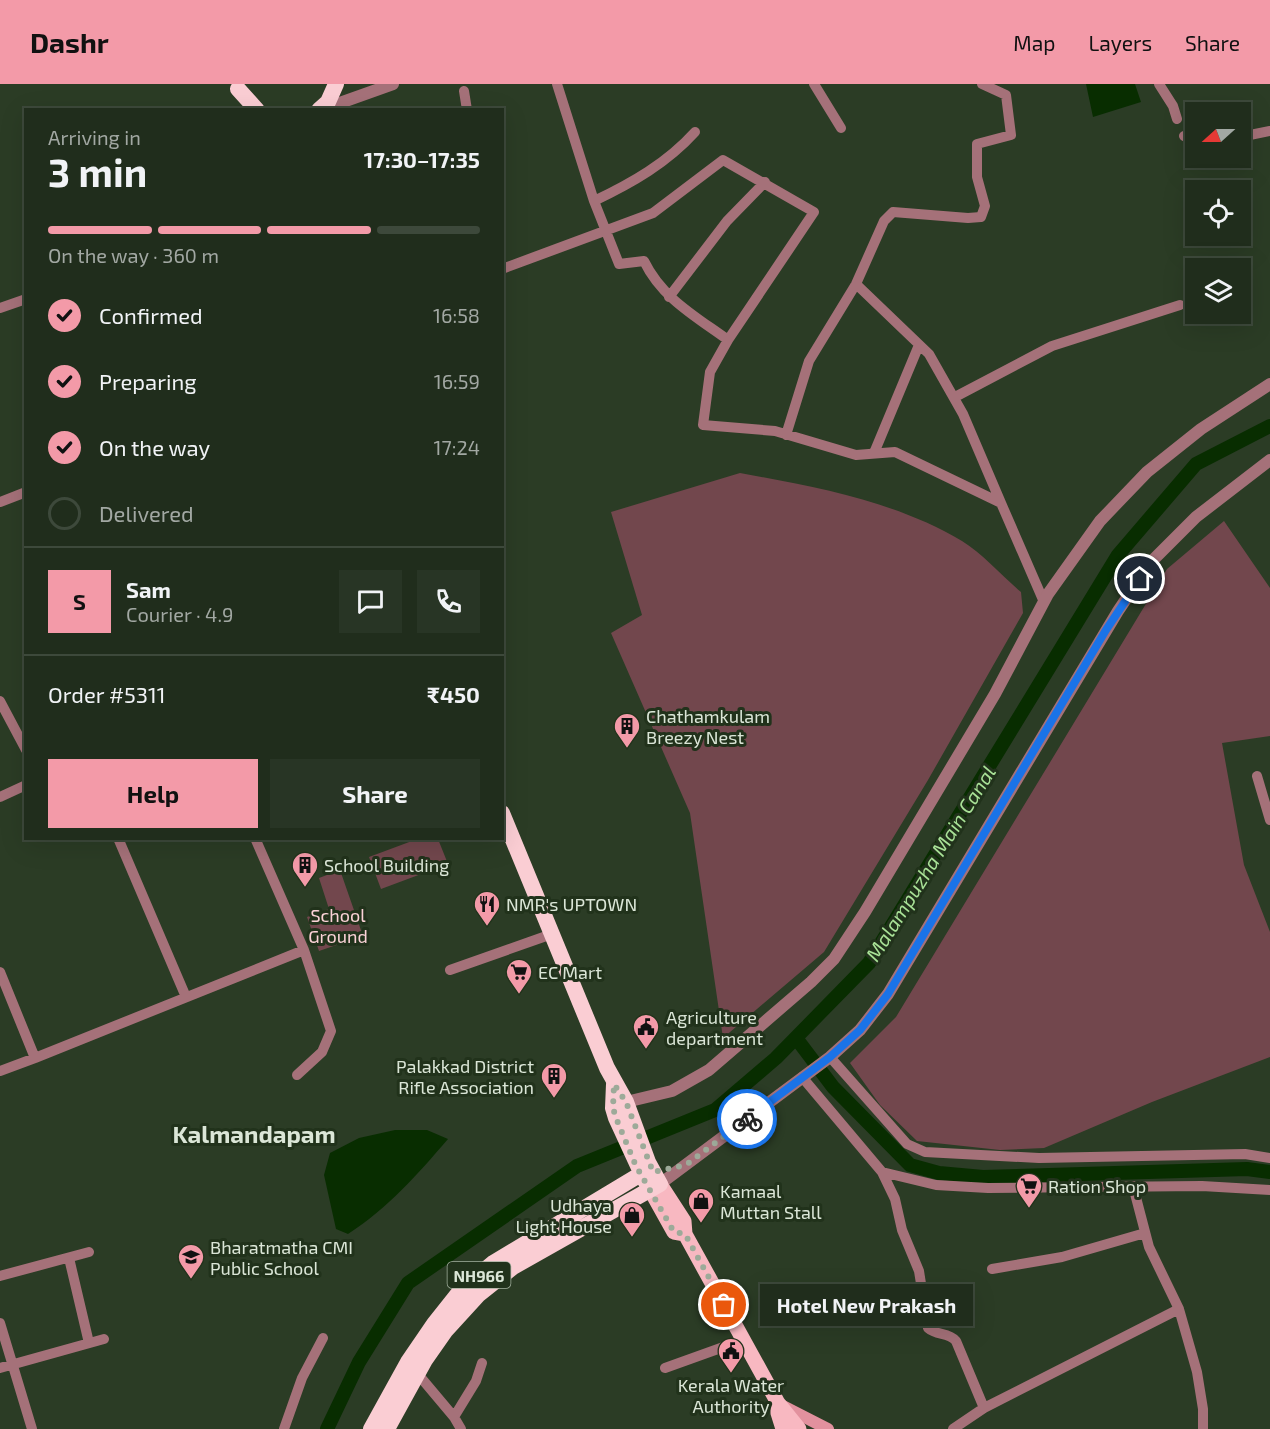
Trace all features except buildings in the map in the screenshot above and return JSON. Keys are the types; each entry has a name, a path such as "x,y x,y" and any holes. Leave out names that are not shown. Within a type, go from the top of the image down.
{"highway":[{"path":"322,108 328,102 336,84"},
{"path":"237,86 247,108"},
{"path":"504,818 614,1084 648,1174"},
{"name":"NH966","path":"371,1429 434,1324 461,1290 513,1267 648,1174"},
{"name":"NH966","path":"387,1429 417,1373 483,1282"}],"main road":[{"path":"648,1174 684,1221 685,1234 743,1340 778,1403 799,1429"},
{"path":"778,1403 777,1413 783,1429"},
{"path":"778,1403 828,1429"}],"street":[{"path":"324,108 393,84"},
{"path":"557,84 594,201 619,264 644,261 654,280 669,297 728,340"},
{"path":"814,84 841,128"},
{"path":"786,435 809,361 856,284 885,221 893,212 981,217 985,206 977,177 977,144 1011,135 1006,95 982,84"},
{"path":"1159,84 1173,106 1177,119"},
{"path":"464,91 467,108"},
{"path":"1251,135 1270,131"},
{"path":"594,201 634,181 679,150 695,132"},
{"path":"504,268 653,213 723,160 814,212 728,340 710,372 703,425 746,427 786,435 856,455 895,452 1001,502"},
{"path":"669,297 726,221 765,182"},
{"path":"856,284 929,354 955,397 1044,602"},
{"path":"0,308 24,300"},
{"path":"955,397 1052,346 1180,305"},
{"path":"874,453 919,345"},
{"path":"624,1111 672,1091 709,1070 811,982 834,959 865,912 995,694 1044,602 1100,521 1148,472 1201,429 1270,384"},
{"path":"648,1174 686,1165 830,1057 860,1030 888,994 1112,621 1151,562 1196,517 1270,460"},
{"path":"0,502 24,493"},
{"path":"0,701 24,746"},
{"path":"1257,776 1270,820"},
{"path":"0,797 24,786"},
{"path":"119,840 186,997"},
{"path":"256,840 304,950 331,1031 322,1052 297,1075"},
{"path":"450,970 552,934"},
{"path":"0,1071 304,950"},
{"path":"0,972 35,1058"},
{"path":"830,1057 907,1144 925,1152 1039,1158 1245,1154 1270,1158"},
{"path":"802,1077 882,1172 895,1199 902,1230 919,1271 928,1328 934,1333 952,1336 956,1341 984,1408"},
{"path":"882,1172 936,1185 988,1188 1134,1186 1270,1191"},
{"path":"1134,1186 1149,1247 1179,1309 1197,1372 1203,1408 1203,1429"},
{"path":"992,1269 1062,1257 1145,1233"},
{"path":"0,1276 89,1252"},
{"path":"69,1258 89,1343"},
{"path":"953,1429 984,1408 1179,1309"},
{"path":"0,1323 30,1428"},
{"path":"284,1429 302,1378 323,1338"},
{"path":"0,1368 104,1339"},
{"path":"665,1368 743,1340"},
{"path":"454,1417 476,1380 482,1363"},
{"path":"417,1373 454,1417 460,1429"}],"green space":[{"path":"740,473 854,497 910,515 936,527 970,546 1021,592 1023,613 928,780 824,952 723,1038 690,813 611,633 642,615 611,512"},
{"path":"1224,521 1270,588 1270,736 1222,743 1244,865 1270,932 1270,1057 1152,1102 1044,1148 1000,1150 917,1141 880,1105 850,1063 896,1017 1167,569"},
{"path":"415,840 438,840 448,864 381,889 369,857"},
{"name":"School Ground","path":"340,870 363,936 319,951 307,917 329,909 319,878"}],"shaded area":[{"path":"1086,84 1135,84 1141,102 1093,117"},
{"path":"395,1130 427,1130 448,1139 389,1202 363,1224 348,1234 336,1229 324,1175 330,1153 359,1138"}],"waterway":[{"name":"Malampuzha Main Canal","path":"327,1429 359,1362 408,1283 577,1166 715,1110 776,1058 869,963 1118,555 1196,464 1270,426"},
{"path":"796,1038 833,1087 910,1165 939,1173 983,1177 1247,1169 1270,1172"}],"way so far":[{"path":"724,1305 685,1234 674,1232 636,1166 613,1108 614,1084 626,1102 653,1172 686,1165 747,1119"}],"place":[{"name":"Chathamkulam Breezy Nest","path":"627,749"},
{"name":"School Building","path":"305,888"},
{"name":"NMR's UPTOWN","path":"487,927"},
{"name":"EC Mart","path":"519,995"},
{"name":"Agriculture department","path":"646,1050"},
{"name":"Palakkad District Rifle Association","path":"554,1099"},
{"name":"Ration Shop","path":"1029,1209"},
{"name":"Kamaal Muttan Stall","path":"701,1224"},
{"name":"Udhaya Light House","path":"632,1238"},
{"name":"Bharatmatha CMI Public School","path":"191,1280"},
{"name":"Hotel New Prakash","path":"724,1305"},
{"name":"Kerala Water Authority","path":"731,1374"}],"district":[{"name":"Kalmandapam","path":"254,1133"}],"route":[{"path":"747,1119 830,1057 860,1030 888,994 1106,630 1140,579"}]}
